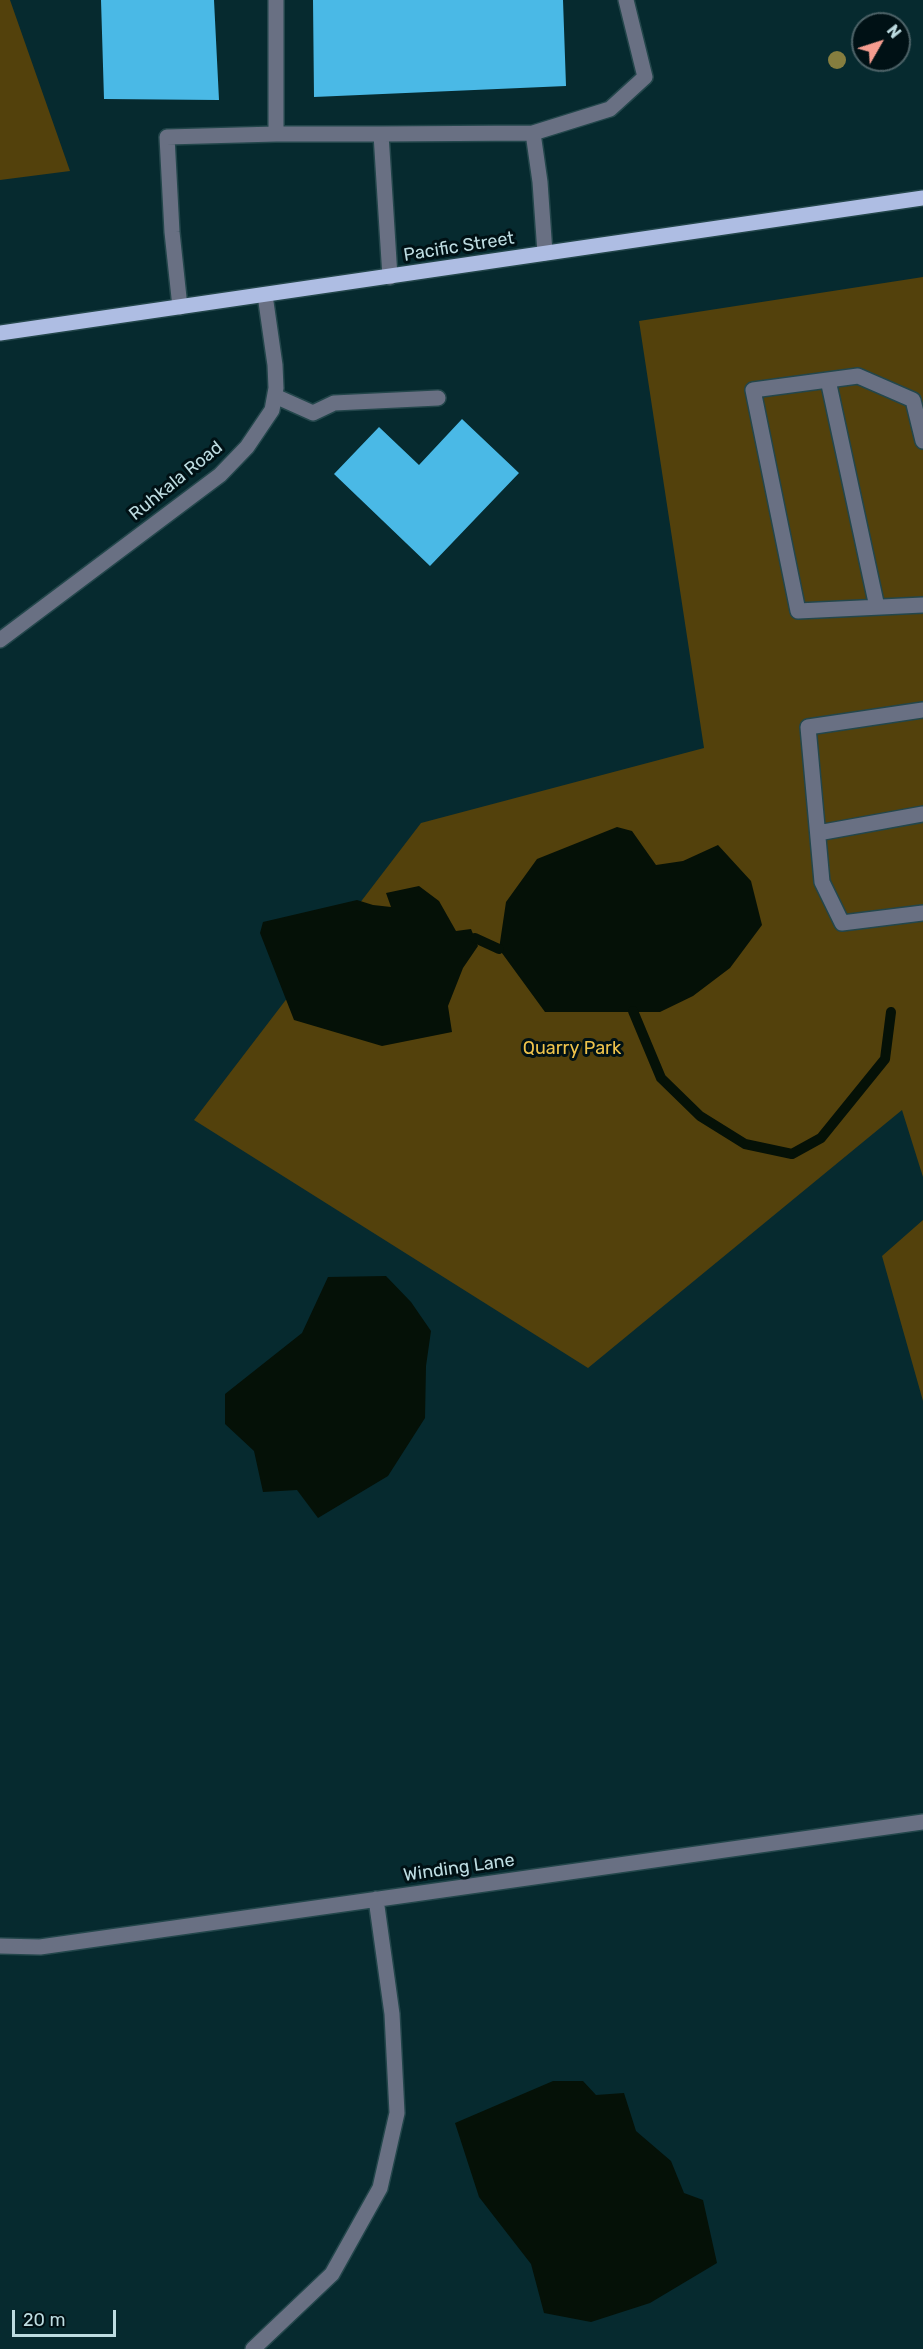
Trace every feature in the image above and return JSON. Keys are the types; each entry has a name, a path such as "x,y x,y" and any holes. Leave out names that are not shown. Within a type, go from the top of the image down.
{"main road":[{"name":"Pacific Street","path":"0,333 923,198"}],"street":[{"path":"276,0 276,134"},
{"path":"180,307 172,232 167,137 276,134 533,133 610,109 645,76 626,0"},
{"path":"533,133 540,182 545,253"},
{"path":"381,134 390,277"},
{"name":"Ruhkala Road","path":"0,640 220,475 247,447 272,410 275,396 275,365 265,295"},
{"path":"923,441 913,400 858,376 753,390 798,611 923,605"},
{"path":"828,380 877,607"},
{"path":"275,396 313,413 334,403 438,398"},
{"path":"923,710 808,727 822,882 842,923 923,913"},
{"path":"818,832 923,814"},
{"name":"Winding Lane","path":"0,1946 40,1947 923,1822"},
{"path":"253,2349 332,2274 380,2188 397,2113 392,2014 376,1899"}],"green space":[{"path":"0,0 10,0 70,171 0,180"},
{"name":"Quarry Park","path":"923,277 923,1177 902,1110 588,1368 194,1120 421,823 704,748 639,321"},
{"path":"923,1220 923,1401 882,1256"}],"shaded area":[{"path":"617,827 632,831 656,865 683,861 718,845 751,881 762,925 730,968 693,996 660,1012 545,1012 499,949 506,902 537,859"},
{"path":"419,886 439,901 456,931 471,929 478,946 463,968 448,1006 452,1032 382,1046 294,1020 260,933 263,922 357,900 391,907 386,893"},
{"path":"386,1276 411,1302 431,1331 426,1366 425,1418 388,1476 318,1518 297,1490 263,1492 254,1451 225,1424 225,1394 302,1333 328,1277"},
{"path":"553,2081 583,2081 596,2095 624,2093 636,2131 671,2161 684,2193 703,2200 717,2263 650,2303 591,2322 544,2313 531,2264 479,2197 455,2123"}],"building":[{"path":"101,0 214,0 219,100 104,99"},
{"path":"313,0 563,0 566,86 314,97"},
{"path":"462,419 519,473 430,566 334,474 379,427 419,465"}],"waterway":[{"path":"475,938 499,949"},
{"path":"633,1011 661,1078 700,1116 745,1144 792,1154 821,1138 885,1059 891,1012"}]}
